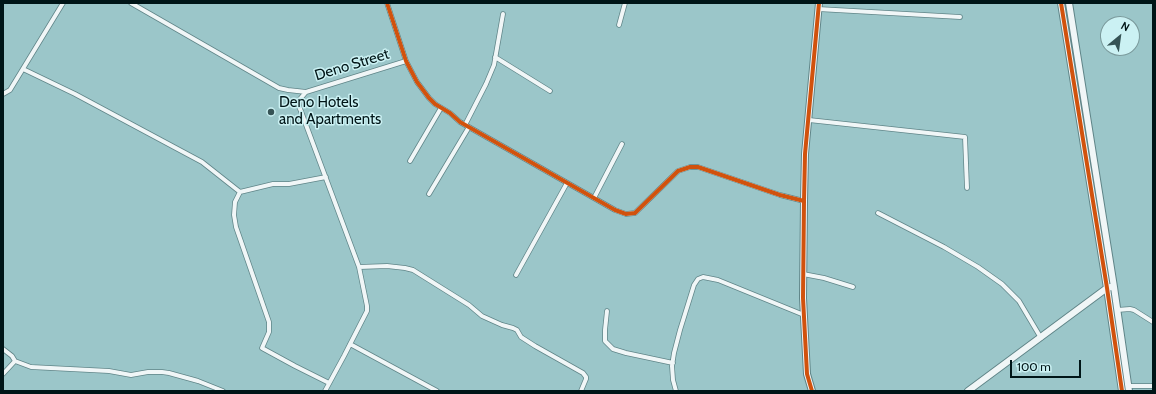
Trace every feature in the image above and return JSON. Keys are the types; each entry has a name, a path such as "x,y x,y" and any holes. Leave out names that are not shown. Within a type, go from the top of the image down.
{"street":[{"path":"3,94 10,90 63,3"},
{"path":"131,3 279,88 306,92"},
{"path":"387,3 406,61 417,82 435,104 465,125 622,214 635,213 678,172 690,167 698,167 780,195 804,201"},
{"path":"619,25 624,3"},
{"path":"1061,3 1111,287 1117,310 1129,388 1153,386"},
{"path":"1069,3 1111,287 1122,391"},
{"path":"812,391 807,374 804,315 804,201 805,154 818,6 960,17"},
{"path":"465,125 494,65 503,14"},
{"path":"495,57 550,91"},
{"name":"Deno Street","path":"306,92 406,61"},
{"path":"23,69 75,94 202,162 240,192"},
{"path":"306,92 300,100 299,106 359,267 367,309 325,391"},
{"path":"410,161 442,108"},
{"path":"809,120 965,137 967,188"},
{"path":"428,194 469,127"},
{"path":"594,198 622,144"},
{"path":"240,192 273,184 288,184 326,177"},
{"path":"516,275 567,183"},
{"path":"240,192 236,202 234,215 236,227 269,322 269,332 262,348 329,383"},
{"path":"878,213 949,250 978,267 1002,284 1019,301 1041,338"},
{"path":"359,267 397,267 405,268 418,273 469,305 482,316 517,330 521,337 583,373 586,380 581,391"},
{"path":"803,274 824,278 853,287"},
{"path":"676,391 673,380 674,353 694,285 698,279 703,277 718,280 804,315"},
{"path":"973,390 1111,287"},
{"path":"1117,310 1134,310 1152,319"},
{"path":"607,311 605,340 609,346 626,353 673,363"},
{"path":"350,344 437,391"},
{"path":"3,349 16,361 31,367 109,371 131,375 148,372 169,373 198,381 223,391"},
{"path":"3,374 16,361"}],"cycle path":[{"path":"387,3 406,61 417,82 435,104 450,113 460,122 615,210 626,214 635,213 678,171 690,167 698,167 780,195 804,201"},
{"path":"812,391 807,374 803,298 804,201 805,154 819,3"},
{"path":"1061,3 1122,391"}],"place":[{"name":"Deno Hotels and Apartments","path":"271,112"}]}
